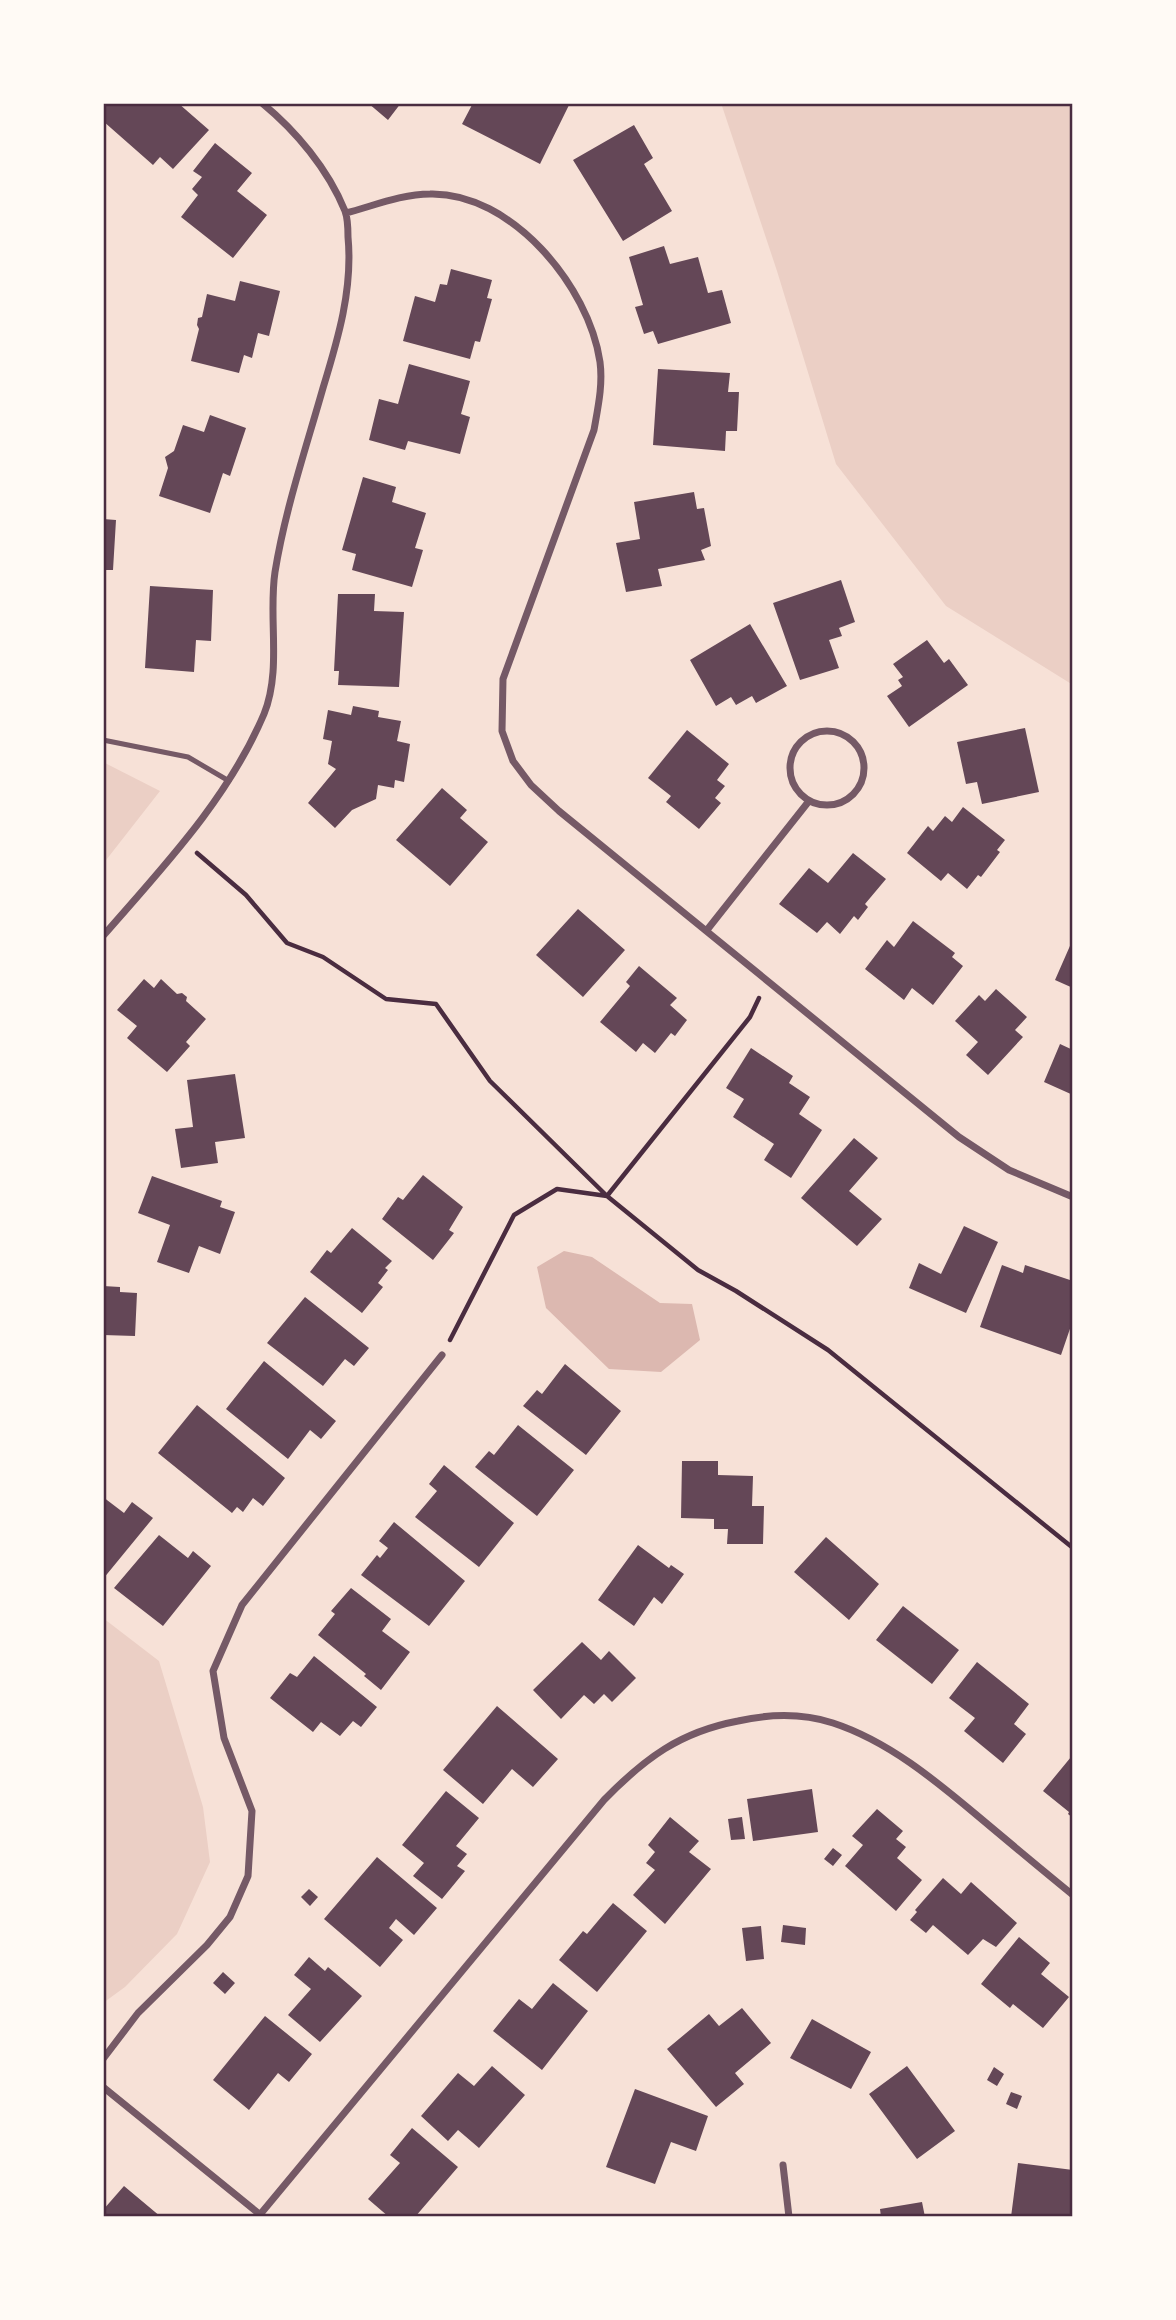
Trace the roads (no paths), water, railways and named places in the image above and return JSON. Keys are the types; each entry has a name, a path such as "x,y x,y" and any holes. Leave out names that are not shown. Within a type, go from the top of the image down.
{"street":[{"path":"103,936 184,842 229,781 265,711 272,676 275,574 291,501 340,331 347,288 349,251 346,213 302,142 261,103"},
{"path":"346,213 395,199 430,194 459,198 489,208 518,227 550,258 573,292 591,328 600,361 601,390 594,430 503,679 502,731 513,761 549,803 959,1137 1009,1170 1073,1197"},
{"path":"837,732 848,737 863,757 862,782 855,792 834,805 809,801 793,784 790,760 795,749 813,733 837,732"},
{"path":"707,930 809,801"},
{"path":"103,2059 138,2013 230,1917 248,1876 252,1811 224,1738 213,1671 242,1605 442,1354"},
{"path":"103,2087 260,2216 604,1800 632,1771 665,1747 709,1727 760,1716 794,1716 831,1722 862,1735 930,1777 1073,1895"},
{"path":"783,2165 789,2217"}],"lane":[{"path":"103,740 188,757 229,781"}]}
